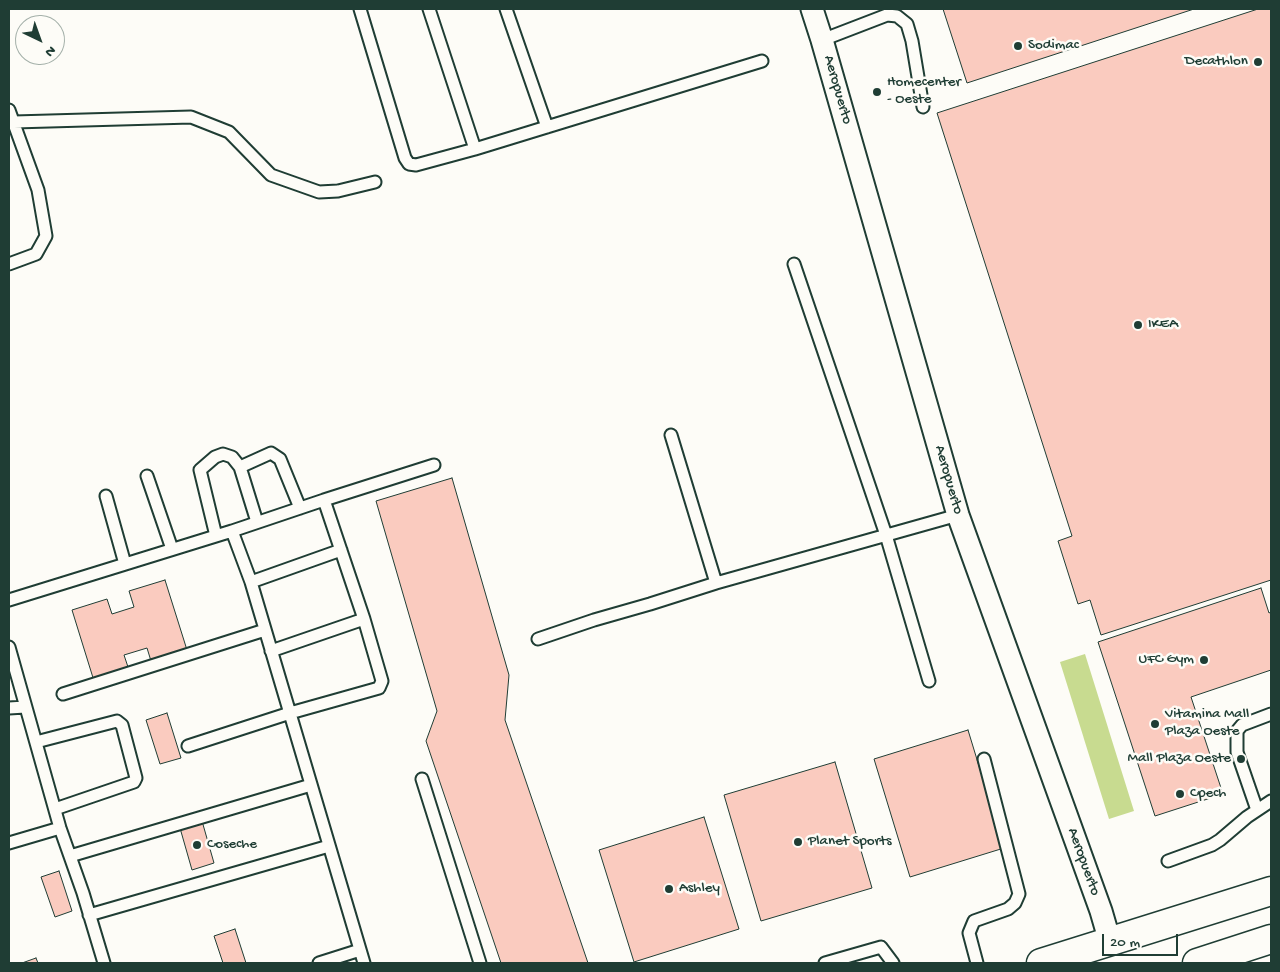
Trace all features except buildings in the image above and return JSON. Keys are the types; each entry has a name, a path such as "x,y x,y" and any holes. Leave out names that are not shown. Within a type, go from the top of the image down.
{"main road":[{"path":"1041,963 1271,891"},
{"path":"1197,963 1271,939"}],"street":[{"name":"Aeropuerto","path":"812,9 958,515 1101,911 1110,942"}],"lane":[{"path":"360,9 405,158 409,164 416,165 475,149 762,61"},
{"path":"429,9 475,149"},
{"path":"506,9 547,127"},
{"path":"822,40 887,15 897,16 906,24 912,41 923,107"},
{"path":"9,110 38,190 46,236 36,254 9,264"},
{"path":"14,122 191,117 229,132 271,175 319,192 338,191 375,182"},
{"path":"794,264 886,535 929,681"},
{"path":"671,434 716,583"},
{"path":"240,467 271,453 280,459 300,508"},
{"path":"216,536 200,470 215,457 223,454 232,457 240,467 257,522"},
{"path":"9,600 232,531 434,465"},
{"path":"147,476 172,550"},
{"path":"106,496 125,564"},
{"path":"188,746 290,713 379,688 382,681 364,619 324,500"},
{"path":"538,639 716,583 958,515"},
{"path":"232,531 251,582 364,963"},
{"path":"251,582 341,550"},
{"path":"271,651 364,619"},
{"path":"63,694 265,630"},
{"path":"9,647 60,828 104,963"},
{"path":"9,708 25,706"},
{"path":"1256,810 1237,752 1237,730 1242,725 1271,714"},
{"path":"36,742 117,721 122,725 136,778 134,782 55,808"},
{"path":"977,963 969,933 974,921 1008,909 1015,903 1019,894 984,759"},
{"path":"422,779 480,963"},
{"path":"70,856 311,785"},
{"path":"1168,861 1212,845 1256,810 1271,801"},
{"path":"9,843 60,828"},
{"path":"89,915 329,846"},
{"path":"825,963 881,947 893,963"},
{"path":"319,963 360,950"}],"green space":[{"path":"1085,654 1134,811 1109,819 1060,662"}],"place":[{"name":"Sodimac","path":"1018,46"},
{"name":"Decathlon","path":"1258,62"},
{"name":"Homecenter - Oeste","path":"877,92"},
{"name":"IKEA","path":"1138,325"},
{"name":"UFC Gym","path":"1204,660"},
{"name":"Vitamina Mall Plaza Oeste","path":"1155,724"},
{"name":"Mall Plaza Oeste","path":"1241,759"},
{"name":"Cpech","path":"1180,794"},
{"name":"Planet Sports","path":"798,842"},
{"name":"Coseche","path":"197,845"},
{"name":"Ashley","path":"669,889"}]}
